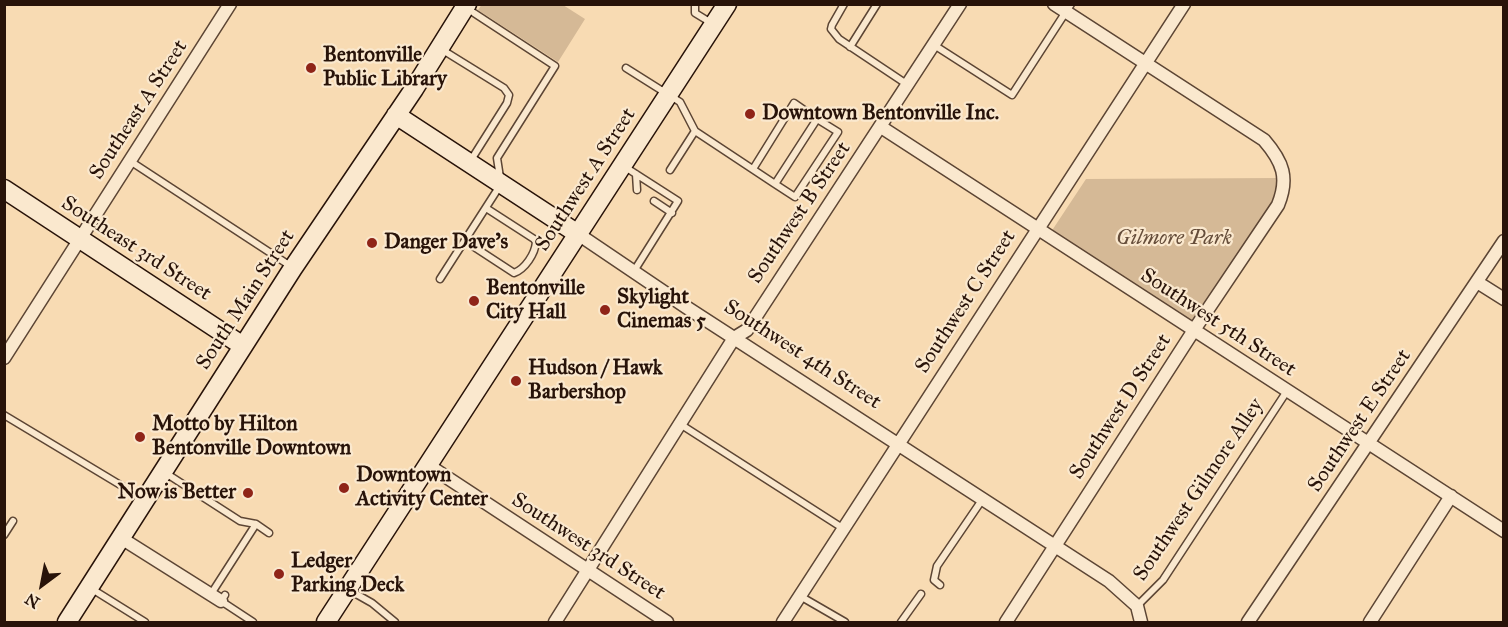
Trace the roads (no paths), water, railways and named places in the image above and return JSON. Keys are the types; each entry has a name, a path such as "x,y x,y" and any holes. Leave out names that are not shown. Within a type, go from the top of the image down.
{"street":[{"name":"Southeast A Street","path":"4,358 230,4"},
{"name":"Southwest A Street","path":"326,622 578,234 629,170 668,95 727,4"},
{"name":"Southwest B Street","path":"555,622 734,338 747,330 960,4"},
{"path":"1054,4 1069,8 1146,63"},
{"name":"Southwest C Street","path":"783,622 1184,4"},
{"name":"South Main Street","path":"67,622 293,268 440,48 471,9"},
{"name":"Southwest D Street","path":"1006,622 1194,330 1278,205 1284,190 1285,182 1276,154 1264,140 1146,63"},
{"name":"Southwest 4th Street","path":"396,116 1055,546 1120,589 1137,606"},
{"name":"Southwest 5th Street","path":"881,127 1503,531"},
{"name":"Southeast 3rd Street","path":"4,189 243,346"},
{"name":"Southwest E Street","path":"1248,622 1503,241"},
{"path":"1477,282 1503,299"},
{"name":"Southwest 3rd Street","path":"428,465 667,622"},
{"path":"1370,622 1451,496"},
{"path":"121,538 219,597"},
{"path":"1137,606 1141,622"}],"lane":[{"path":"695,4 695,13 714,24"},
{"path":"850,47 877,4"},
{"path":"841,6 831,29 839,39 908,85"},
{"path":"934,45 1012,95 1069,8"},
{"path":"441,279 501,183 497,158 555,66 471,9"},
{"path":"440,48 504,88 509,95 507,103 469,163"},
{"path":"626,68 680,102 695,131 795,197 838,132 794,104 753,169"},
{"path":"775,184 817,119"},
{"path":"670,170 695,131"},
{"path":"130,161 293,268"},
{"path":"629,170 637,190"},
{"path":"629,170 678,201 634,271"},
{"path":"654,201 672,213"},
{"path":"465,241 514,273 522,270 536,242 486,208"},
{"name":"Southwest Gilmore Alley","path":"1137,606 1163,580 1287,391"},
{"path":"4,415 145,500"},
{"path":"680,424 844,529"},
{"path":"164,471 240,521 256,524 269,532"},
{"path":"940,585 934,580 937,566 983,499"},
{"path":"4,535 13,520"},
{"path":"253,622 219,597 256,524"},
{"path":"89,587 145,622"},
{"path":"348,589 372,603 395,622"},
{"path":"901,622 921,594"},
{"path":"800,596 845,622"}],"place":[{"name":"Bentonville Public Library","path":"311,68"},
{"name":"Downtown Bentonville Inc.","path":"750,114"},
{"name":"Danger Dave's","path":"372,243"},
{"name":"Bentonville City Hall","path":"474,301"},
{"name":"Skylight Cinemas 5","path":"605,310"},
{"name":"Hudson / Hawk Barbershop","path":"516,381"},
{"name":"Motto by Hilton Bentonville Downtown","path":"140,437"},
{"name":"Downtown Activity Center","path":"344,488"},
{"name":"Now is Better","path":"248,493"},
{"name":"Ledger Parking Deck","path":"279,574"}],"park label":[{"name":"Gilmore Park","path":"1174,239"}]}
